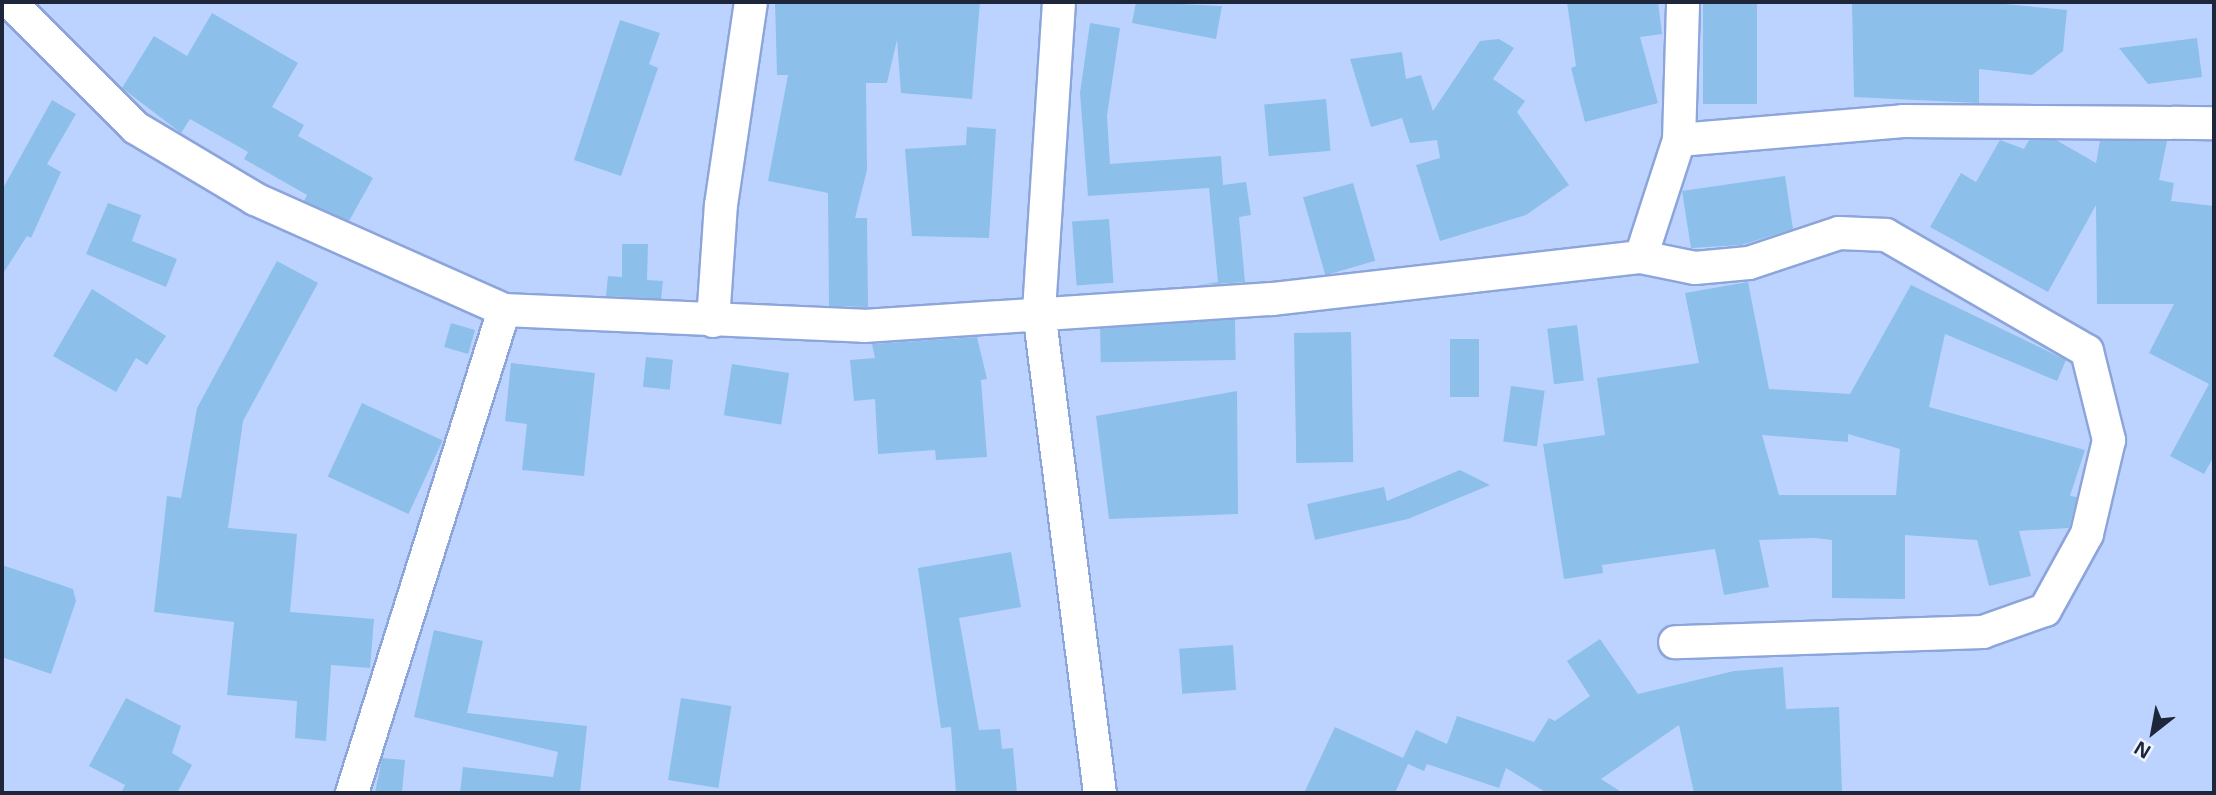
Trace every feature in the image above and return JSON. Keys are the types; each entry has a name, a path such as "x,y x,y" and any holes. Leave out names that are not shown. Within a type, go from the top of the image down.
{"street":[{"path":"10,2 136,128 256,199 504,310 864,326 1039,311 1272,299 1641,257 1695,268 1749,263 1839,233 1886,235 2087,351 2109,440 2087,534 2045,610 1983,632 1675,642"},
{"path":"713,321 721,205 751,2"},
{"path":"1059,2 1039,311 1100,793"},
{"path":"1641,257 1679,139 1683,2"},
{"path":"1679,139 1903,121 2214,123"},
{"path":"352,793 504,310"}],"building":[{"path":"775,2 980,2 972,99 901,93 897,40 887,83 866,83 867,170 855,218 867,218 868,307 829,306 828,193 768,181 788,75 777,75"},
{"path":"1136,2 1222,6 1216,39 1132,23"},
{"path":"1567,2 1658,2 1662,34 1640,37 1658,103 1585,122 1571,68 1576,66"},
{"path":"1703,2 1757,2 1757,104 1703,104"},
{"path":"1852,2 1983,2 2067,10 2063,51 2032,75 1979,69 1979,103 1854,97"},
{"path":"212,13 298,63 272,107 304,125 298,136 373,178 349,221 304,201 307,195 244,159 248,152 190,119 181,133 122,88 154,36 187,56"},
{"path":"620,20 660,33 649,64 658,68 621,176 574,160"},
{"path":"1090,23 1120,28 1107,116 1110,164 1221,156 1223,185 1246,182 1251,215 1239,217 1245,282 1199,285 1218,282 1209,188 1088,196 1080,93"},
{"path":"2197,38 2202,77 2148,84 2119,48"},
{"path":"1499,39 1514,48 1493,79 1525,101 1517,112 1569,185 1526,215 1440,241 1416,165 1440,158 1437,140 1410,143 1402,118 1371,127 1350,59 1402,52 1406,79 1421,75 1433,111 1480,41"},
{"path":"1326,99 1331,151 1269,156 1264,104"},
{"path":"52,100 76,114 47,164 61,172 31,238 27,236 2,275 2,190"},
{"path":"967,127 996,129 989,238 912,236 905,149 966,145"},
{"path":"2000,140 2024,149 2029,140 2056,140 2096,163 2100,141 2167,141 2159,180 2174,183 2171,201 2214,206 2214,456 2204,474 2170,456 2209,384 2149,353 2174,304 2097,304 2096,205 2048,292 1930,227 1961,173 1976,182"},
{"path":"1785,176 1793,229 1741,245 1691,248 1682,191"},
{"path":"1353,183 1375,261 1325,275 1303,197"},
{"path":"108,203 141,215 132,241 177,259 166,287 86,254"},
{"path":"1109,219 1113,283 1077,285 1072,222"},
{"path":"622,244 648,244 647,280 663,281 661,299 606,296 608,276 622,277"},
{"path":"277,261 318,283 243,421 228,528 297,534 290,612 374,619 370,668 331,665 326,741 295,738 297,701 227,695 234,622 154,612 167,496 181,498 197,408"},
{"path":"1748,282 1769,389 1850,394 1911,285 2066,360 2057,381 1945,334 1929,407 2085,450 2070,496 2077,497 2069,528 2019,531 2031,576 1989,586 1977,540 1905,535 1905,599 1832,598 1832,540 1815,538 1759,540 1769,587 1724,595 1715,549 1602,565 1603,573 1564,579 1543,444 1605,435 1597,378 1699,363 1685,293","holes":["1848,434 1900,449 1896,495 1779,495 1762,435 1848,442"]},
{"path":"92,289 166,336 147,365 136,358 116,392 53,356"},
{"path":"1235,320 1236,360 1101,362 1100,322"},
{"path":"451,323 475,330 468,354 444,347"},
{"path":"1577,325 1584,381 1554,384 1547,329"},
{"path":"1351,332 1353,462 1296,463 1294,333"},
{"path":"977,337 987,379 981,380 987,457 936,460 935,450 878,454 875,399 854,401 850,360 875,358 872,344"},
{"path":"1450,339 1479,339 1479,397 1450,397"},
{"path":"646,357 673,360 670,390 643,387"},
{"path":"511,363 595,373 584,476 522,470 527,424 505,421"},
{"path":"732,364 789,373 781,424 724,415"},
{"path":"1511,386 1545,391 1537,446 1503,441"},
{"path":"1237,391 1238,514 1109,519 1096,416"},
{"path":"362,403 443,441 408,514 328,476"},
{"path":"1460,470 1490,485 1408,519 1315,540 1307,504 1384,487 1387,501"},
{"path":"1011,552 1021,607 959,618 979,730 1000,729 1002,749 1013,748 1017,793 956,793 951,727 941,728 918,568"},
{"path":"2,565 73,589 76,601 51,674 2,657"},
{"path":"434,630 483,641 467,713 587,726 580,793 460,793 463,767 553,777 558,752 414,717"},
{"path":"1600,639 1638,694 1734,671 1783,667 1786,709 1839,707 1842,793 1694,793 1679,725 1601,779 1623,793 1547,793 1506,768 1499,788 1427,764 1424,771 1408,764 1395,793 1304,793 1335,727 1403,758 1416,730 1447,744 1457,716 1534,742 1549,718 1555,721 1590,696 1567,661"},
{"path":"1233,645 1236,690 1182,694 1179,649"},
{"path":"126,698 181,726 172,753 192,765 177,793 121,793 125,785 89,766"},
{"path":"681,698 731,706 718,788 668,780"},
{"path":"382,758 405,760 402,793 375,793"}]}
